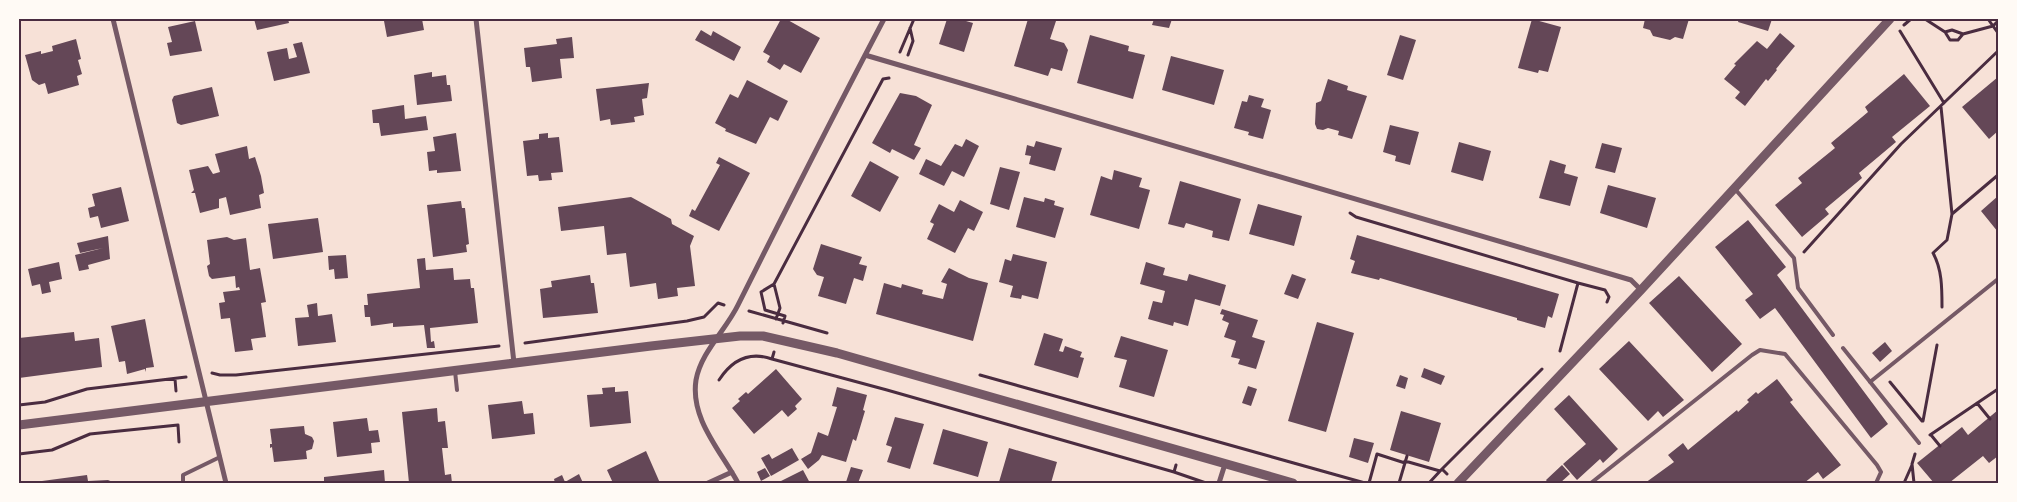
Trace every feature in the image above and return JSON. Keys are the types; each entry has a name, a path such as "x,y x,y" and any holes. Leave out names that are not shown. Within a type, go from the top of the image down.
{"street":[{"path":"113,19 226,483"},
{"path":"476,19 514,363"},
{"path":"738,483 699,415 696,398 696,380 701,364 737,307 884,19"},
{"path":"1458,483 1641,290 1890,19"},
{"path":"865,55 1631,280 1641,290"},
{"path":"19,424 740,336 779,338 1293,483"},
{"path":"1219,483 1225,464"},
{"path":"708,483 732,472"}],"lane":[{"path":"1735,189 1794,258 1798,288 1833,335"},
{"path":"1870,382 1998,279"},
{"path":"1843,348 1919,443"},
{"path":"1591,483 1760,350 1785,354 1877,465 1881,472 1876,483"},
{"path":"455,370 456,390"},
{"path":"183,483 183,475 220,457"}],"path":[{"path":"784,321 785,316 765,310 761,292 774,284 883,79 890,77 914,19"},
{"path":"1911,19 1899,30 1944,103"},
{"path":"1925,19 1945,32 1947,38 1952,41 1958,40 1964,34 1993,26 1998,21"},
{"path":"1988,19 1998,33"},
{"path":"1945,32 1952,30 1964,34"},
{"path":"1802,254 1901,144 1998,51"},
{"path":"1922,421 1941,325 1942,285 1937,260 1932,253 1947,240 1952,214 1941,107"},
{"path":"1952,214 1998,175"},
{"path":"1560,351 1578,283 1605,290 1608,297 1605,307"},
{"path":"774,284 780,308 776,318"},
{"path":"19,405 45,402 87,389 199,375 260,372 512,344 687,321 704,317 718,303 831,334"},
{"path":"1553,358 1566,345"},
{"path":"772,359 888,390 1174,472"},
{"path":"1369,483 1377,454 1441,470 1546,365"},
{"path":"973,374 1365,483"},
{"path":"1904,483 1919,443 1998,389"},
{"path":"1977,403 1990,419"},
{"path":"19,454 52,450 90,434 178,425"},
{"path":"1931,434 1940,446"},
{"path":"1399,483 1407,456"},
{"path":"1912,464 1914,483"}],"building":[{"path":"254,19 288,19 289,23 257,30"},
{"path":"387,19 422,19 424,30 387,37 384,21"},
{"path":"781,19 786,19 820,38 801,73 784,64 780,70 767,62 770,56 763,52"},
{"path":"947,19 959,19 973,23 964,52 939,44"},
{"path":"1028,19 1056,21 1050,39 1064,43 1068,50 1062,71 1051,68 1048,76 1014,66"},
{"path":"1154,19 1172,19 1169,28 1152,25"},
{"path":"1532,19 1561,27 1548,72 1539,70 1538,73 1518,68"},
{"path":"1645,19 1689,19 1683,39 1675,37 1670,40 1653,36 1650,30 1643,28"},
{"path":"1739,19 1772,19 1768,31 1738,22"},
{"path":"195,21 202,51 170,56 167,43 172,42 168,27"},
{"path":"701,30 711,36 713,31 741,47 734,61 695,40"},
{"path":"1780,33 1795,46 1768,81 1766,79 1745,106 1735,98 1740,92 1724,79 1736,65 1734,64 1757,41 1767,49"},
{"path":"1090,35 1129,46 1128,51 1145,55 1133,99 1077,83"},
{"path":"1400,35 1416,40 1403,80 1387,75"},
{"path":"572,37 574,58 560,59 562,78 532,82 530,67 526,67 524,48 557,44 556,39"},
{"path":"76,39 81,59 78,60 82,74 77,76 79,85 48,94 45,83 39,85 32,80 25,55 41,51 41,54 53,51 52,46"},
{"path":"302,42 310,73 274,81 267,52 287,48 289,59 297,57 293,44"},
{"path":"1171,56 1224,70 1214,105 1162,90"},
{"path":"432,72 432,77 446,75 447,85 450,85 452,101 417,105 414,75"},
{"path":"1904,74 1930,106 1892,137 1896,142 1859,173 1862,178 1825,209 1829,214 1802,237 1775,205 1802,183 1798,178 1835,148 1831,143 1868,112 1865,107"},
{"path":"1998,77 1998,131 1989,139 1962,107"},
{"path":"1328,79 1348,86 1347,90 1367,96 1352,139 1338,135 1339,131 1328,128 1323,130 1317,129 1315,124 1316,103 1321,101"},
{"path":"747,80 788,101 778,121 770,117 756,144 725,131 726,129 715,123 730,94 738,98"},
{"path":"649,83 647,98 642,99 644,115 634,117 635,122 611,125 610,119 600,121 596,89"},
{"path":"212,87 219,116 181,125 177,123 172,100 174,96"},
{"path":"900,93 916,96 932,105 914,145 921,148 914,160 892,149 890,153 872,143"},
{"path":"1249,95 1264,99 1261,107 1271,110 1263,139 1248,135 1249,132 1234,128 1242,101 1247,102"},
{"path":"404,105 405,119 426,116 428,130 381,136 379,123 373,123 372,110"},
{"path":"1390,125 1419,132 1410,165 1395,161 1396,156 1383,152"},
{"path":"456,133 461,171 437,173 437,170 429,171 427,152 435,151 433,137"},
{"path":"548,133 548,138 559,137 563,172 551,173 552,180 539,181 538,175 527,176 523,141 539,139 539,134"},
{"path":"966,139 979,146 964,177 952,171 944,186 919,174 926,159 941,166 955,144 962,147"},
{"path":"1036,141 1062,148 1055,171 1029,164 1031,156 1025,155 1027,145 1034,147"},
{"path":"1459,142 1491,151 1483,181 1451,172"},
{"path":"1602,143 1622,148 1615,173 1595,168"},
{"path":"247,146 249,159 255,157 261,176 264,193 259,195 261,208 230,215 226,197 219,199 219,208 200,213 195,193 191,193 194,190 189,170 208,166 213,174 220,172 215,154"},
{"path":"719,157 750,173 719,231 689,216 692,209 695,211 720,165 716,163"},
{"path":"1550,160 1566,165 1564,173 1578,177 1570,206 1539,198"},
{"path":"870,161 899,177 880,212 851,196"},
{"path":"1000,167 1020,172 1009,210 990,204"},
{"path":"1114,170 1142,178 1139,187 1150,190 1139,229 1090,215 1101,176 1112,180"},
{"path":"1180,181 1241,199 1229,241 1212,237 1213,231 1186,223 1184,228 1168,224"},
{"path":"1608,185 1656,198 1647,228 1600,213"},
{"path":"121,187 129,221 101,228 98,216 90,218 88,208 95,206 92,194"},
{"path":"1998,196 1998,232 1981,211"},
{"path":"631,197 671,219 672,224 694,236 690,246 695,286 677,288 678,296 658,299 656,283 630,287 626,253 607,255 604,226 561,231 558,207"},
{"path":"1024,197 1044,202 1045,198 1055,201 1054,205 1064,208 1055,238 1016,227"},
{"path":"960,200 983,212 974,231 968,228 955,253 927,239 934,224 930,222 939,204 954,212"},
{"path":"461,201 462,208 465,208 469,244 466,245 467,252 433,257 427,205"},
{"path":"1258,204 1302,216 1294,246 1249,234"},
{"path":"318,218 323,252 273,259 268,224"},
{"path":"1748,220 1786,267 1777,275 1888,424 1871,438 1775,308 1760,319 1745,300 1753,294 1715,247"},
{"path":"1357,235 1559,294 1552,318 1548,316 1545,328 1380,278 1379,280 1351,273 1355,261 1350,259"},
{"path":"108,236 110,259 88,265 89,269 79,271 75,255 103,248 80,253 77,243"},
{"path":"227,237 234,240 246,238 250,270 260,268 266,302 261,303 266,337 251,339 253,350 235,352 230,318 221,319 219,303 225,302 223,292 240,290 239,287 236,288 235,276 212,279 209,276 207,266 210,264 207,240"},
{"path":"821,244 862,257 859,264 867,266 863,281 854,278 846,304 818,296 824,277 817,275 813,269"},
{"path":"1013,254 1047,262 1038,299 1022,295 1021,299 1010,297 1013,286 999,282 1005,259 1011,261"},
{"path":"346,255 348,278 335,279 334,269 329,270 328,256"},
{"path":"425,258 426,270 453,268 454,280 470,279 471,288 474,288 478,323 430,328 431,342 434,341 435,348 427,348 424,325 393,327 393,323 371,326 370,317 365,317 364,305 368,305 367,294 420,288 417,259"},
{"path":"59,262 62,279 49,282 51,292 42,294 40,284 32,286 28,269"},
{"path":"1146,262 1165,268 1163,275 1187,281 1189,274 1226,285 1220,306 1195,299 1188,326 1174,322 1173,326 1148,319 1153,301 1162,303 1165,291 1140,284"},
{"path":"949,268 969,278 988,283 973,341 876,314 884,283 901,288 902,284 923,290 922,294 943,299 947,284 941,282"},
{"path":"1292,274 1306,279 1298,299 1284,294"},
{"path":"590,275 591,283 594,283 598,313 543,318 540,289 552,287 551,281"},
{"path":"1679,276 1742,344 1712,372 1649,303"},
{"path":"317,303 318,316 332,314 336,342 298,346 295,318 309,317 307,305"},
{"path":"1222,309 1258,320 1252,337 1265,341 1256,369 1238,364 1240,359 1231,357 1236,341 1224,337 1229,323 1222,320 1224,315 1220,314"},
{"path":"145,319 154,367 146,368 146,372 145,369 127,374 125,361 119,362 111,326"},
{"path":"1317,322 1354,333 1326,432 1288,421"},
{"path":"74,332 75,341 99,338 102,367 19,378 19,338"},
{"path":"1044,333 1063,339 1059,351 1063,352 1065,346 1082,352 1080,357 1084,358 1078,378 1034,365"},
{"path":"1121,336 1168,350 1154,397 1119,387 1127,360 1114,357"},
{"path":"1629,341 1684,400 1663,417 1658,411 1648,421 1599,369"},
{"path":"1885,342 1892,351 1880,362 1872,353"},
{"path":"1424,368 1445,376 1441,385 1421,377"},
{"path":"776,369 802,399 795,406 797,409 788,417 782,410 754,434 732,408 740,401 738,399 746,392 748,394"},
{"path":"1400,375 1408,378 1405,389 1396,386"},
{"path":"1777,379 1793,400 1790,402 1841,465 1823,479 1818,472 1804,483 1645,483 1674,462 1668,455 1683,443 1688,450 1737,410 1738,412 1756,392 1758,394"},
{"path":"1248,386 1257,389 1251,406 1242,403"},
{"path":"615,387 615,392 628,391 631,423 590,427 587,395 603,394 602,388"},
{"path":"837,387 867,395 863,410 865,411 856,441 853,439 846,462 822,455 808,469 801,459 811,453 818,432 828,436 837,407 832,406"},
{"path":"1569,395 1618,449 1603,463 1600,459 1577,480 1563,464 1586,444 1554,409"},
{"path":"522,401 524,414 533,413 535,434 492,439 488,405"},
{"path":"437,408 438,422 445,421 448,448 442,448 445,475 451,474 452,483 409,483 402,412"},
{"path":"1998,410 1998,456 1989,463 1983,456 1949,483 1934,483 1917,463 1962,427 1968,435"},
{"path":"1401,411 1441,423 1429,462 1390,450"},
{"path":"895,417 924,424 910,469 887,462 892,447 886,445"},
{"path":"367,418 369,431 378,430 380,442 371,443 372,453 337,457 333,422"},
{"path":"304,426 305,434 312,437 314,441 312,449 306,451 307,459 274,462 272,447 270,448 270,444 272,444 270,429"},
{"path":"943,429 988,442 978,477 933,464"},
{"path":"1354,438 1374,443 1368,463 1349,457"},
{"path":"792,448 799,460 771,476 761,458 769,454 772,459"},
{"path":"1009,448 1057,462 1051,483 999,482"},
{"path":"646,451 660,483 613,483 607,470"},
{"path":"1562,465 1570,474 1560,483 1548,483 1546,480"},
{"path":"851,467 863,470 858,483 846,482"},
{"path":"765,468 770,476 761,481 757,472"},
{"path":"384,470 385,483 324,483 324,477"},
{"path":"803,470 810,483 777,483"},
{"path":"579,474 583,483 555,483 554,479 562,475 565,482"},
{"path":"87,475 88,481 108,480 115,483 27,483"}]}
